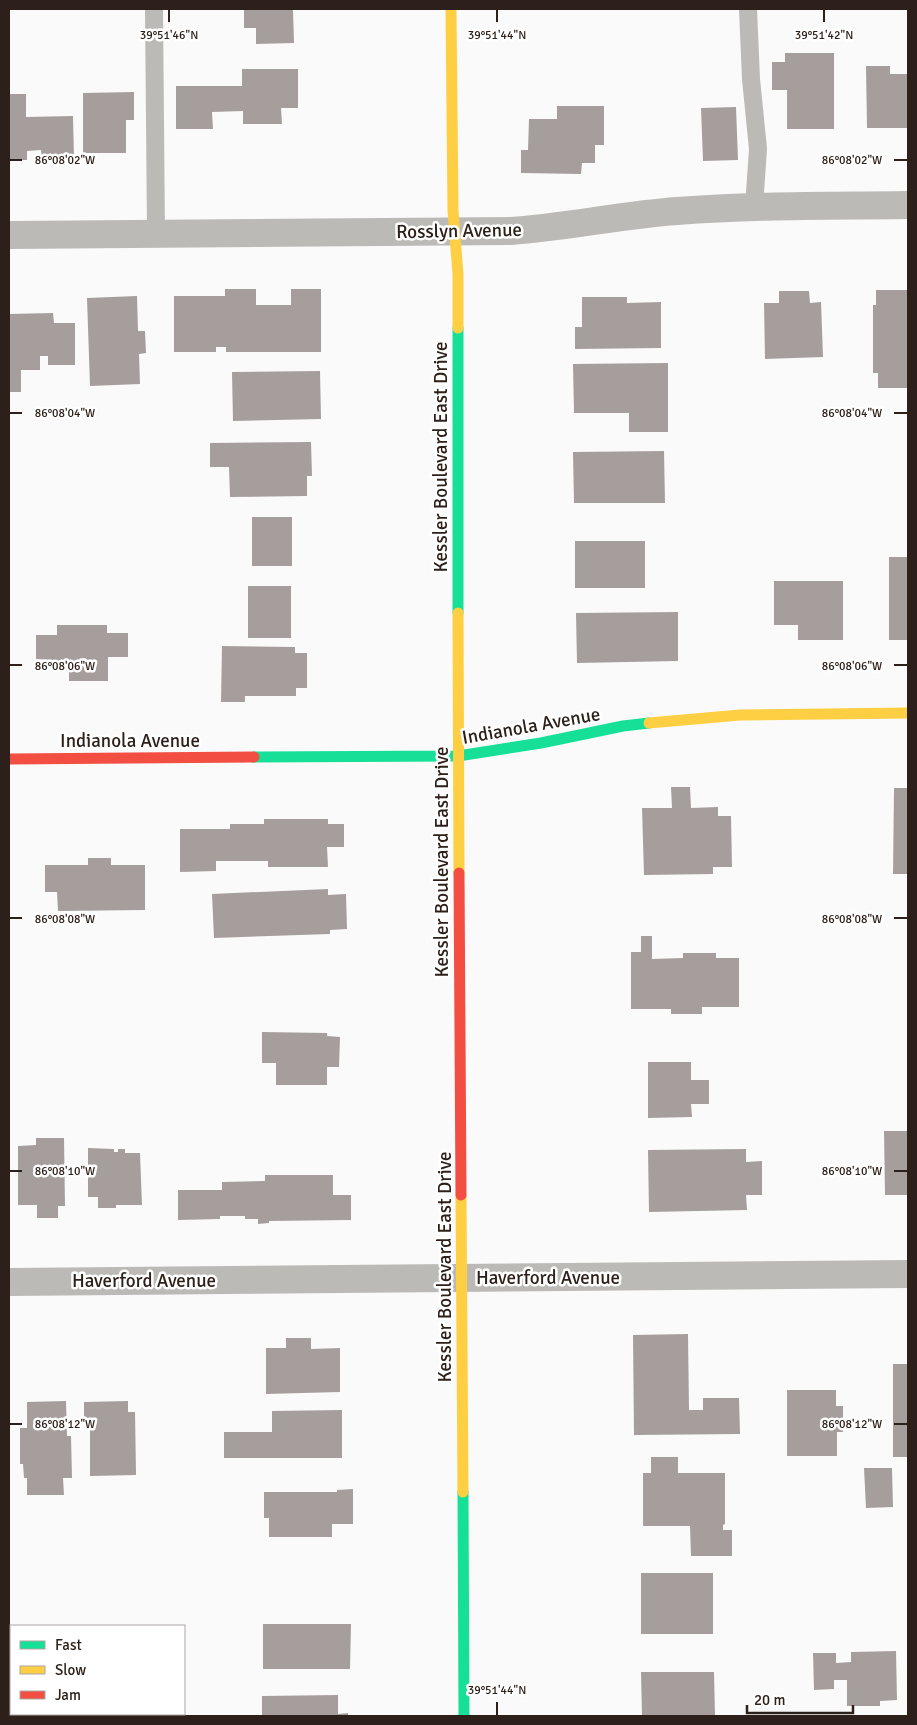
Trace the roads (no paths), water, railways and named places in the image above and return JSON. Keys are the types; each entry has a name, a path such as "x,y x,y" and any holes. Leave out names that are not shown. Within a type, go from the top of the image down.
{"main road":[{"name":"Kessler Boulevard East Drive","path":"451,9 453,211 458,274 458,756 464,1716"},
{"name":"Indianola Avenue","path":"9,759 458,756 541,743 623,726 674,720 740,715 908,713"}],"street":[{"name":"Rosslyn Avenue","path":"9,235 535,229 657,213 754,207 908,205"},
{"name":"Haverford Avenue","path":"9,1282 908,1274"}],"lane":[{"path":"154,9 156,234"},
{"path":"748,9 751,80 758,149 754,207"}]}
